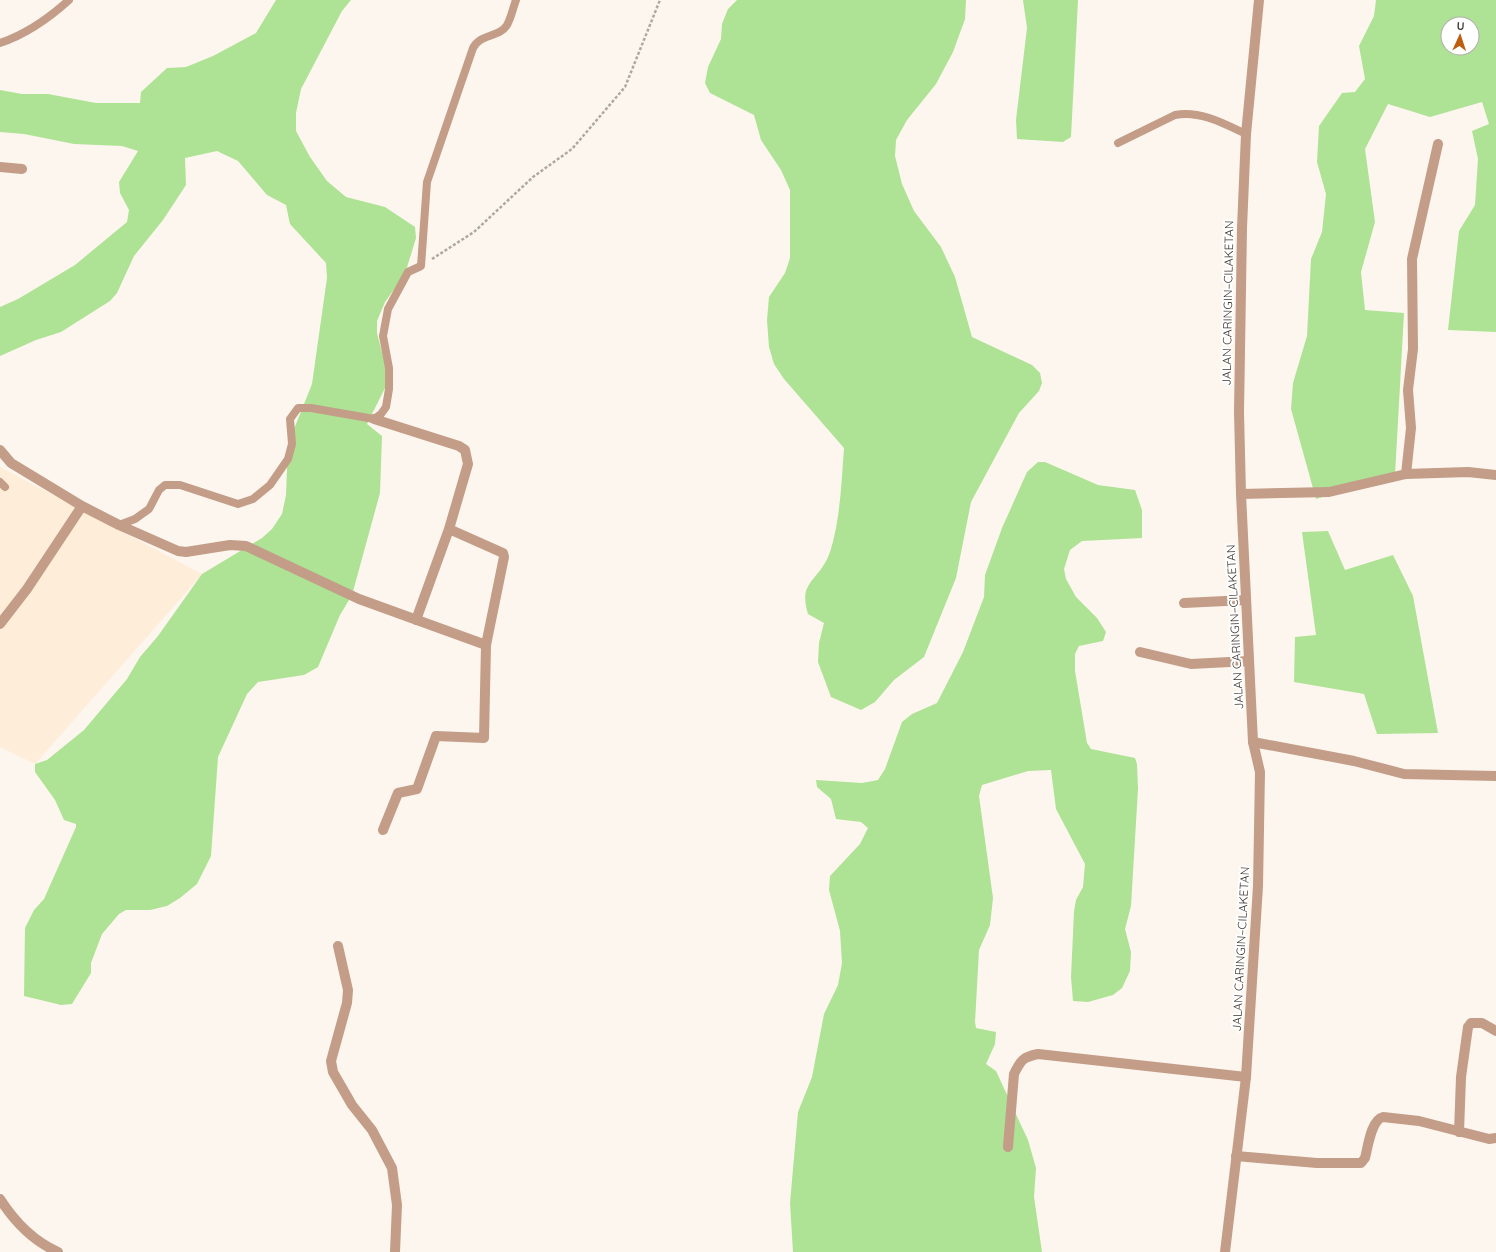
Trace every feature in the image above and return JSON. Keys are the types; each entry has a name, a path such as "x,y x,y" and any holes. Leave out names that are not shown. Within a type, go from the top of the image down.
{"street":[{"name":"JALAN CARINGIN–CILAKETAN","path":"1225,1252 1246,1077 1258,886 1260,772 1253,742 1241,494 1239,412 1242,228 1246,134 1259,0"},
{"path":"1406,474 1411,428 1408,390 1413,348 1412,258 1438,144"},
{"path":"0,167 22,168"},
{"path":"374,419 459,446 466,450 468,464 449,529 416,620"},
{"path":"0,450 11,463 82,506 178,551 186,552 230,545 246,546 359,599 486,644"},
{"path":"1241,494 1329,492 1406,474 1468,472 1496,475"},
{"path":"0,624 27,589 82,506"},
{"path":"383,830 398,793 417,789 436,736 484,738 486,644 504,557 503,553 449,529"},
{"path":"1184,603 1246,600"},
{"path":"1140,652 1191,664 1250,661"},
{"path":"1253,742 1354,761 1404,774 1496,776"},
{"path":"338,946 348,990 347,1003 330,1061 333,1072 352,1105 372,1130 392,1168 397,1205 395,1252"},
{"path":"1459,1132 1461,1077 1468,1027 1471,1024 1482,1023 1496,1031"},
{"path":"1008,1147 1014,1074 1019,1063 1027,1056 1038,1054 1246,1077"},
{"path":"1236,1156 1317,1163 1361,1162 1365,1158 1375,1123 1383,1116 1419,1121 1489,1139 1496,1138"},
{"path":"0,1199 23,1228 46,1247 58,1252"}],"lane":[{"path":"0,43 29,31 51,16 69,0"},
{"path":"119,524 135,519 149,509 159,490 165,486 180,485 238,504 253,499 270,485 288,459 292,444 290,419 298,408 311,408 374,419 381,414 386,407 389,388 389,368 383,336 388,309 408,272 421,266 427,182 473,48 477,40 500,32 507,25 516,0"},
{"path":"1118,143 1175,114 1183,113 1198,115 1227,125 1246,134"}],"path":[{"path":"421,266 474,232 533,177 572,149 625,87 660,0"}],"shaded area":[{"path":"0,467 202,574 35,764 0,747"}],"green space":[{"path":"276,0 351,0 342,11 301,89 296,113 296,131 310,157 327,181 346,197 385,207 415,227 416,238 405,274 385,302 377,321 377,333 386,368 386,386 367,424 382,436 380,493 352,595 340,615 318,667 304,675 258,682 247,694 218,757 211,856 197,884 180,898 167,906 150,910 126,910 119,914 102,934 91,963 91,973 72,1004 61,1005 24,996 25,928 34,910 44,899 76,827 76,824 64,820 55,800 35,772 35,764 47,760 84,730 127,679 140,657 158,636 202,574 262,538 272,529 282,514 286,495 288,444 312,384 327,278 326,263 290,224 286,205 267,195 238,161 217,151 185,158 186,185 163,220 134,256 117,293 110,301 61,332 36,340 0,356 0,307 18,299 75,265 127,222 129,210 120,193 119,182 138,151 122,146 74,144 24,134 0,132 0,90 22,94 48,94 96,103 140,103 141,92 167,68 186,67 213,56 256,33"},
{"path":"737,0 966,0 965,19 953,52 936,84 907,120 896,140 895,156 902,184 914,211 941,247 955,277 972,337 1032,365 1040,373 1042,383 1039,391 1019,413 971,502 956,578 924,657 894,680 875,702 861,710 831,697 818,662 819,643 824,623 808,614 805,595 810,583 824,565 833,542 839,508 844,448 784,379 774,364 769,347 767,320 769,297 785,273 790,258 790,190 781,170 761,140 754,115 710,93 705,83 708,67 721,39 722,24 728,9"},
{"path":"1023,0 1078,0 1071,137 1063,142 1017,139 1016,120 1027,28"},
{"path":"1376,0 1496,0 1496,332 1448,330 1459,231 1475,205 1478,159 1472,131 1489,124 1482,102 1430,117 1388,104 1365,149 1375,222 1361,272 1365,310 1404,313 1395,475 1316,499 1291,409 1293,383 1307,336 1311,259 1322,232 1326,194 1317,162 1319,126 1342,93 1355,92 1365,79 1359,46 1374,16"},
{"path":"1038,462 1045,462 1098,485 1135,490 1142,510 1142,538 1082,541 1070,550 1064,569 1066,579 1076,597 1097,618 1106,632 1103,641 1079,646 1075,654 1075,671 1087,743 1091,749 1135,758 1137,764 1138,789 1131,906 1125,929 1131,952 1130,971 1122,988 1113,995 1088,1002 1073,1001 1071,977 1074,911 1076,900 1083,887 1085,864 1056,809 1051,770 1028,771 982,785 979,796 993,898 990,925 979,950 975,1022 976,1028 996,1032 995,1044 986,1064 996,1071 1028,1140 1036,1168 1034,1197 1042,1252 793,1252 790,1203 798,1112 812,1077 824,1014 838,985 842,963 840,931 829,890 830,876 860,844 868,828 861,822 836,819 831,799 817,787 816,780 862,783 878,780 885,769 902,722 912,714 937,703 963,652 984,597 985,575 1002,528 1027,472"},
{"path":"1328,531 1345,570 1393,555 1413,596 1438,733 1377,734 1364,694 1294,682 1295,637 1316,635 1302,532"}]}
